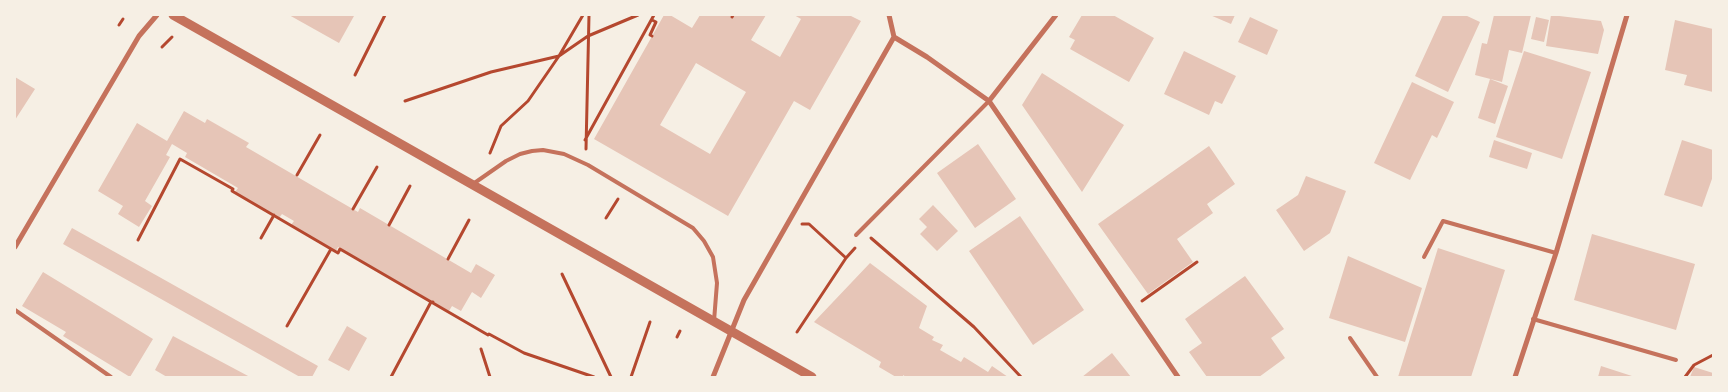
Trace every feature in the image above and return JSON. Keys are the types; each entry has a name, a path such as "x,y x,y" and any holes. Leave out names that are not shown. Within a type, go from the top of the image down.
{"street":[{"path":"15,247 139,36 158,15"},
{"path":"173,15 812,377"},
{"path":"713,377 744,300 894,37 889,15"},
{"path":"989,101 1056,15"},
{"path":"1515,377 1556,253 1627,15"},
{"path":"894,37 927,57 989,101 1178,377"}],"lane":[{"path":"856,235 989,101"},
{"path":"472,184 520,154 543,150 564,154 624,187 693,228 704,241 712,257 717,283 714,322"},
{"path":"1424,257 1443,222 1556,253"},
{"path":"15,310 112,377"},
{"path":"1533,319 1676,360"},
{"path":"1350,338 1378,377"}],"path":[{"path":"355,75 385,15"},
{"path":"490,153 501,126 528,101 559,56 583,15"},
{"path":"589,15 585,141 654,15"},
{"path":"404,101 491,72 559,56 588,36 638,15"},
{"path":"119,25 123,18"},
{"path":"652,20 656,22 650,35 652,36"},
{"path":"162,48 172,36"},
{"path":"297,175 320,135"},
{"path":"138,240 180,158 338,253 340,249 488,334 524,353 594,377"},
{"path":"353,209 377,166"},
{"path":"389,225 410,186"},
{"path":"606,218 624,187"},
{"path":"261,238 274,215"},
{"path":"448,259 469,220"},
{"path":"788,222 809,224 846,258"},
{"path":"867,234 974,327 1021,377"},
{"path":"797,332 846,258 856,247"},
{"path":"287,326 331,248"},
{"path":"1131,308 1197,262"},
{"path":"562,274 611,377"},
{"path":"390,377 433,302"},
{"path":"630,377 650,322"},
{"path":"677,337 680,331"},
{"path":"480,349 490,376"},
{"path":"1685,377 1694,365 1713,354"},
{"path":"578,377 579,372"}],"building":[{"path":"289,15 352,15 354,16 339,43"},
{"path":"664,15 670,15 692,28 700,15 766,15 751,40 780,57 801,19 794,15 849,15 861,21 810,110 794,101 728,216 594,139","holes":["696,63 746,92 710,154 660,125"]},
{"path":"1082,15 1113,15 1154,38 1129,82 1070,49 1075,40 1069,37"},
{"path":"1210,15 1235,15 1231,24"},
{"path":"1443,15 1465,15 1480,22 1448,92 1415,76"},
{"path":"1494,15 1531,15 1522,53 1509,50 1502,82 1475,75 1482,43 1487,44"},
{"path":"1551,15 1601,21 1604,30 1598,54 1546,46"},
{"path":"1250,17 1278,30 1267,55 1238,42"},
{"path":"1536,17 1549,20 1544,42 1531,39"},
{"path":"1675,20 1713,29 1713,92 1684,85 1687,75 1665,70"},
{"path":"1184,51 1236,76 1222,104 1215,101 1209,115 1164,94"},
{"path":"1524,51 1591,72 1562,159 1496,137"},
{"path":"1042,73 1124,125 1082,192 1022,105"},
{"path":"15,77 35,89 15,120"},
{"path":"1490,79 1508,86 1495,124 1478,118"},
{"path":"1412,82 1454,102 1437,138 1432,135 1410,180 1374,163"},
{"path":"184,111 205,123 207,119 249,143 246,147 358,212 360,208 471,273 476,264 495,275 481,298 472,292 461,311 452,306 449,311 338,247 336,251 291,225 294,221 282,214 279,218 235,192 238,188 185,157 187,153 172,144 166,155 170,157 145,201 152,206 139,227 118,214 123,206 98,191 137,123 167,141"},
{"path":"1494,140 1532,153 1527,169 1489,157"},
{"path":"1682,140 1713,150 1713,176 1702,207 1664,195"},
{"path":"978,144 1016,199 975,228 937,173"},
{"path":"1209,146 1235,184 1207,204 1213,213 1177,239 1193,262 1148,294 1098,224"},
{"path":"1306,176 1346,191 1330,233 1304,251 1276,210 1298,195"},
{"path":"933,205 958,231 937,251 920,234 927,227 919,219"},
{"path":"1020,216 1084,310 1033,345 969,251"},
{"path":"72,228 318,366 312,377 300,377 63,244"},
{"path":"1592,234 1695,264 1676,330 1574,300"},
{"path":"1438,248 1505,270 1471,377 1398,377"},
{"path":"1348,256 1422,288 1405,342 1329,318"},
{"path":"870,263 927,306 919,328 934,337 932,340 943,345 940,350 961,362 964,357 988,372 992,366 1008,377 906,377 903,375 903,377 896,377 879,367 881,362 814,322"},
{"path":"43,272 153,339 130,377 63,336 66,332 22,306"},
{"path":"1245,276 1284,329 1271,338 1285,358 1259,377 1207,377 1189,352 1202,343 1185,319"},
{"path":"347,326 367,338 349,371 328,360"},
{"path":"173,336 250,377 167,377 155,370"},
{"path":"1112,353 1131,377 1082,377"},
{"path":"1601,366 1635,377 1598,377"},
{"path":"1694,367 1713,373 1713,377 1690,377"}]}
